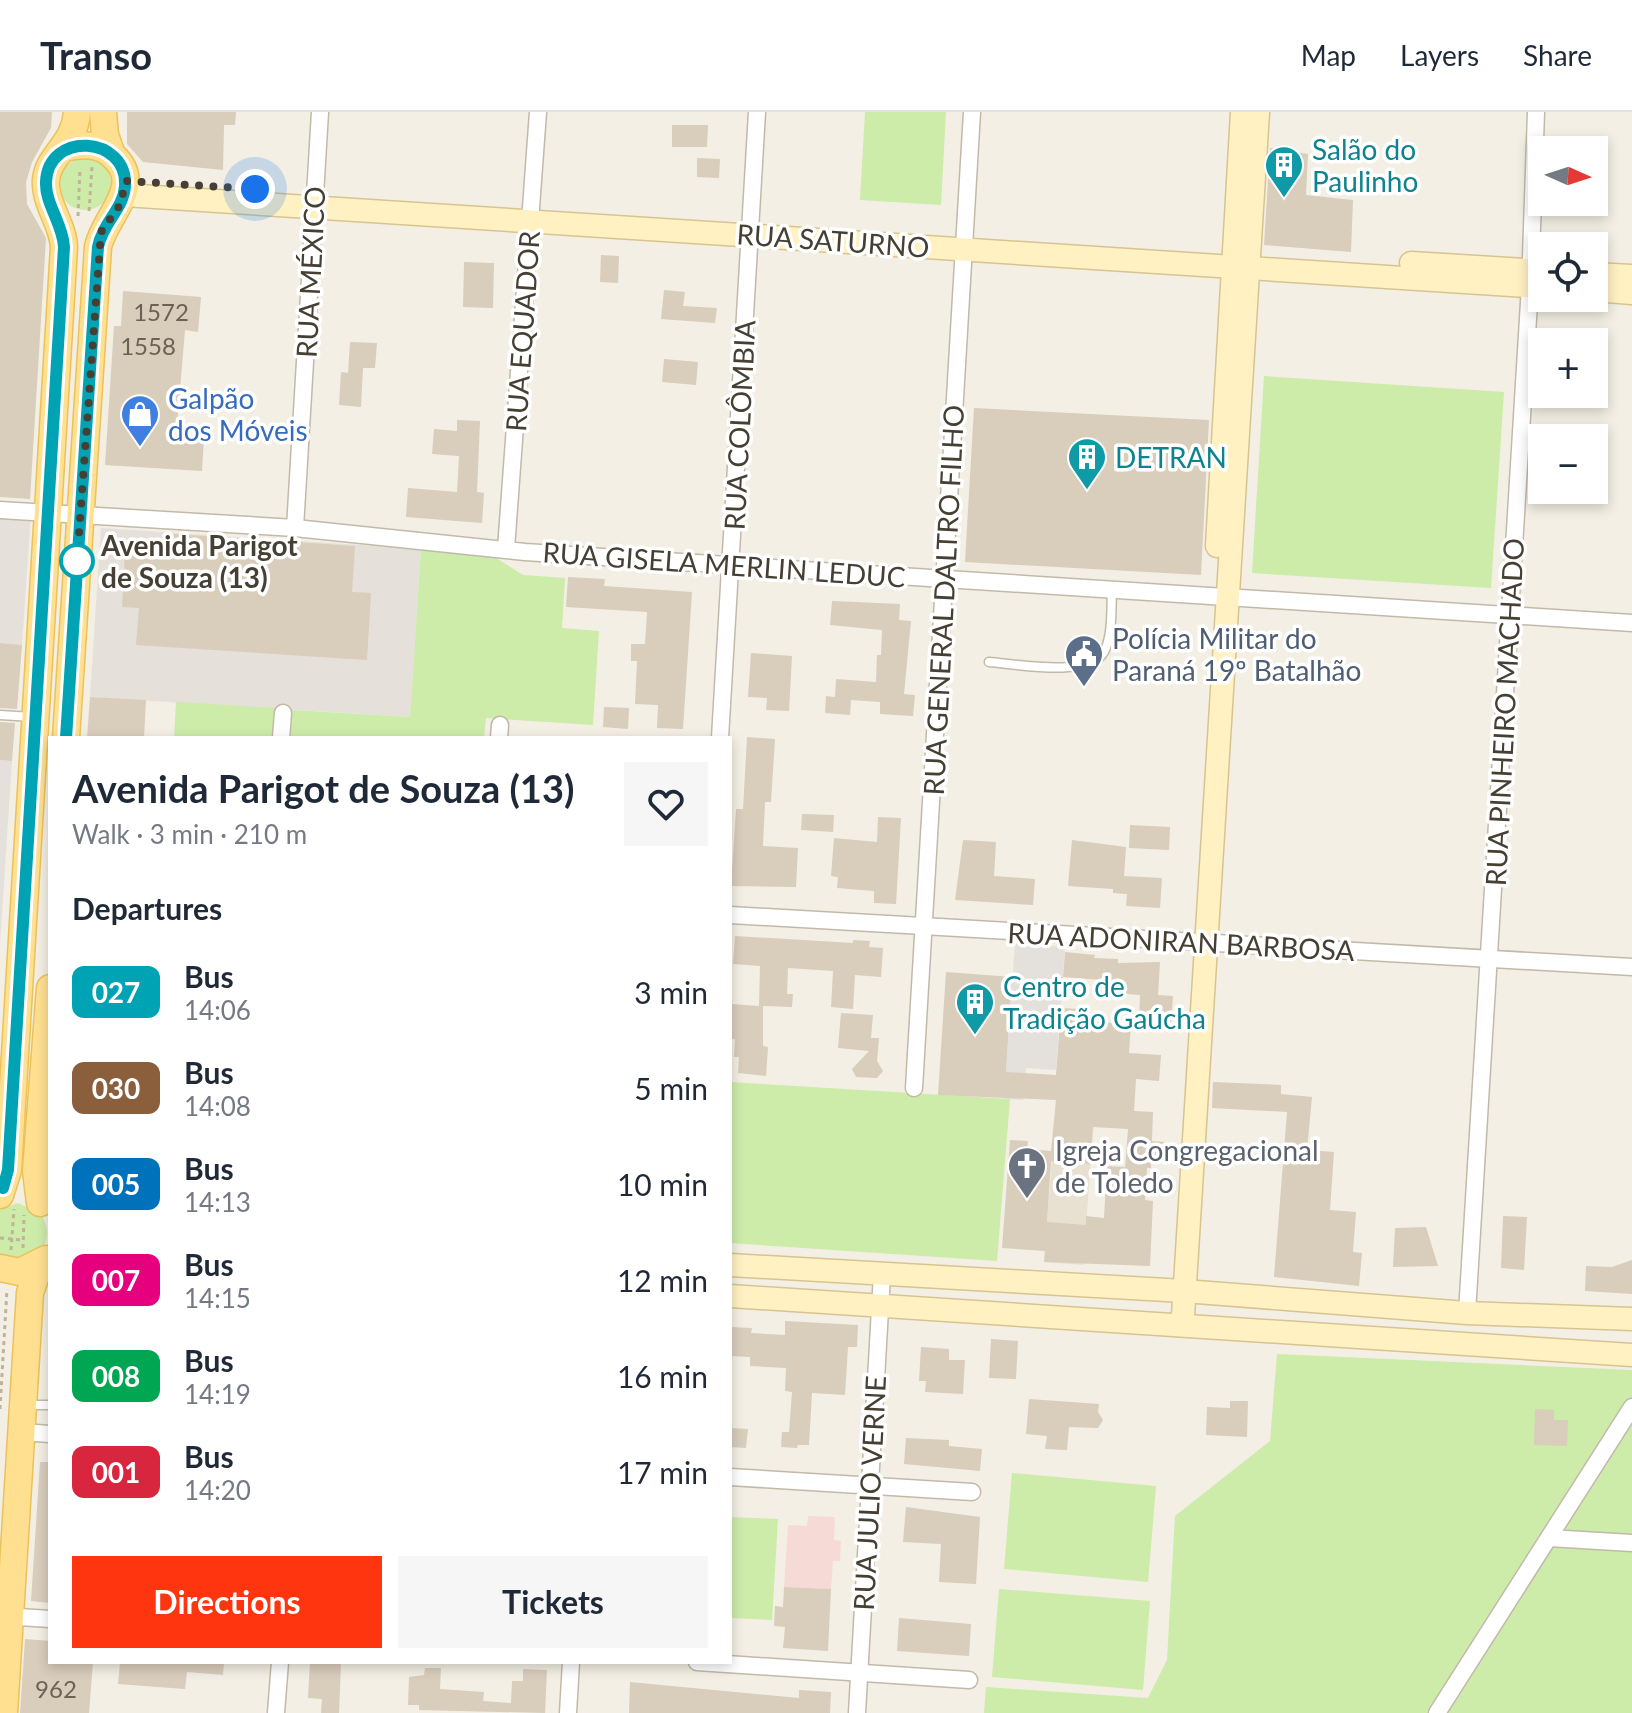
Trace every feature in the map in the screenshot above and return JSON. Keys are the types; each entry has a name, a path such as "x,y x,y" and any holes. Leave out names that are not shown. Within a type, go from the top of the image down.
{"main road":[{"path":"45,1209 15,1196 0,1198 8,1170 45,513 64,247 46,181 49,167 71,138 77,112"},
{"path":"66,736 98,247 101,232 121,196 105,135 103,112"},
{"path":"65,148 92,145 112,155"},
{"path":"54,209 65,218 88,223 121,196"},
{"path":"45,1209 36,1171 48,1014"},
{"path":"0,1268 20,1272 45,1258"},
{"path":"4,1713 5,1616 22,1432 30,1293 45,1258"}],"street":[{"name":"RUA MÉXICO","path":"295,528 320,112"},
{"name":"RUA EQUADOR","path":"506,549 538,112"},
{"name":"RUA COLÔMBIA","path":"720,736 757,112"},
{"name":"RUA GENERAL DALTRO FILHO","path":"914,1088 972,112"},
{"path":"1242,112 1242,259"},
{"path":"1177,1325 1183,1316 1178,1290 1242,259 1258,112"},
{"name":"RUA PINHEIRO MACHADO","path":"1536,112 1536,232"},
{"name":"RUA SATURNO","path":"121,196 315,199 1528,277"},
{"path":"1608,275 1632,276"},
{"path":"1608,291 1632,293"},
{"name":"RUA PINHEIRO MACHADO","path":"1467,1313 1510,613 1533,312"},
{"name":"RUA GISELA MERLIN LEDUC","path":"0,510 295,528 506,549 730,565 1632,623"},
{"path":"281,736 283,713"},
{"name":"RUA ADONIRAN BARBOSA","path":"732,915 1632,967"},
{"path":"732,1265 1178,1290 1467,1313 1632,1319"},
{"name":"RUA JULIO VERNE","path":"857,1713 882,1274"},
{"path":"732,1296 1632,1355"},
{"path":"1437,1713 1632,1407"},
{"path":"22,1432 48,1434"},
{"path":"732,1477 972,1492"},
{"path":"1549,1538 1632,1543"},
{"path":"5,1616 48,1619"},
{"path":"276,1713 280,1664"},
{"path":"568,1713 571,1664"},
{"path":"726,1664 969,1680"}],"lane":[{"path":"989,662 1077,668 1095,661 1104,651 1109,631 1112,588"},
{"path":"0,715 34,717"},
{"path":"23,1405 48,1405"}],"path":[{"path":"0,1238 23,1240"}],"shaded area":[{"path":"0,511 31,513 22,645 0,643"},
{"path":"101,528 421,549 410,717 90,697"},
{"path":"0,760 12,761 0,944"},
{"path":"1015,943 1065,947 1056,1070 1026,1068 1023,1100 1004,1099"},
{"path":"1056,1105 1095,1108 1083,1265 1044,1262"},
{"path":"808,1516 835,1517 834,1540 841,1541 840,1561 833,1561 831,1589 784,1587 788,1525 807,1526"}],"green space":[{"path":"865,112 946,112 941,205 860,200"},
{"path":"85,158 104,165 111,184 104,203 85,210 66,203 59,184 66,165"},
{"path":"1264,376 1504,392 1491,588 1252,573"},
{"path":"421,549 488,553 523,575 565,578 562,628 599,631 593,725 486,718 484,736 290,736 292,710 410,717"},
{"path":"176,702 275,708 272,736 174,736"},
{"path":"732,1082 1010,1099 997,1261 732,1243"},
{"path":"18,1203 41,1214 47,1232 45,1243 35,1259 0,1259 0,1209"},
{"path":"1277,1354 1632,1370 1632,1713 984,1713 986,1687 1148,1698 1167,1660 1175,1516 1270,1441"},
{"path":"1012,1473 1156,1486 1148,1582 1004,1569"},
{"path":"732,1517 778,1519 772,1620 732,1618"},
{"path":"999,1589 1150,1601 1143,1690 992,1677"}],"building":[{"path":"0,112 52,112 51,128 32,162 26,182 27,204 46,238 30,499 0,497"},
{"path":"127,112 236,112 235,125 224,125 223,170 143,162 127,144"},
{"path":"672,125 708,125 707,147 672,147"},
{"path":"1270,148 1308,154 1306,195 1353,200 1351,252 1264,245"},
{"path":"697,158 720,159 719,178 697,177"},
{"path":"601,255 619,256 618,283 600,282"},
{"path":"464,262 494,263 493,308 463,307"},
{"path":"664,290 685,292 683,306 717,308 715,323 661,319"},
{"path":"123,291 201,297 198,332 185,330 177,426 190,428 189,437 204,438 202,471 105,465 114,326 121,326"},
{"path":"350,342 377,343 375,368 363,368 361,407 339,405 341,372 348,373"},
{"path":"664,359 698,362 696,385 662,382"},
{"name":"DETRAN","path":"974,408 1209,420 1201,575 965,562"},
{"path":"457,420 480,421 477,492 484,493 482,523 406,517 408,488 457,492 459,456 432,454 434,429 457,431"},
{"path":"174,534 355,546 352,592 371,593 367,660 136,645 139,608 122,607 125,552 172,556"},
{"path":"568,577 605,579 604,586 692,592 683,729 657,728 658,705 635,704 637,661 631,661 631,644 645,644 647,612 566,607"},
{"path":"832,601 900,604 899,620 911,621 904,694 915,695 913,716 880,714 880,702 851,700 850,715 825,713 826,696 835,697 836,679 876,682 877,655 881,655 882,630 830,625"},
{"path":"0,643 22,645 17,709 0,708"},
{"path":"751,653 792,656 789,711 766,710 767,698 748,697"},
{"path":"90,697 146,700 144,736 87,736"},
{"path":"604,707 629,708 628,729 603,727"},
{"path":"0,722 15,723 12,761 0,760"},
{"path":"747,737 775,739 771,802 765,802 763,846 798,848 796,887 732,886 736,809 743,809"},
{"path":"802,814 834,815 833,832 801,830"},
{"path":"878,817 901,818 896,904 874,903 874,891 837,888 838,877 831,876 834,838 877,842"},
{"path":"1130,825 1170,827 1169,850 1129,848"},
{"path":"963,840 996,842 994,876 1035,879 1033,905 955,900"},
{"path":"1072,840 1126,847 1124,876 1162,878 1160,908 1126,906 1127,894 1113,893 1113,889 1068,886"},
{"path":"735,936 853,943 853,940 870,941 869,947 883,948 881,977 855,975 853,1009 831,1007 833,971 788,968 787,994 793,994 792,1007 763,1006 763,1046 768,1047 766,1076 738,1073 739,1057 734,1057 735,1039 732,1039 732,1004 759,1006 760,966 733,964"},
{"path":"1065,952 1118,959 1118,963 1160,962 1158,995 1173,996 1171,1023 1139,1021 1140,995 1101,992 1102,980 1063,977"},
{"path":"946,972 1012,977 1006,1072 1056,1075 1061,1008 1082,1009 1081,1021 1131,1024 1129,1053 1161,1055 1159,1081 1136,1079 1134,1111 1153,1112 1152,1141 1165,1142 1163,1162 1151,1161 1151,1168 1147,1168 1145,1200 1153,1201 1150,1266 1044,1262 1045,1251 1002,1248 1010,1140 1028,1141 1027,1149 1051,1151 1056,1100 938,1095","holes":["1093,1127 1128,1129 1125,1167 1107,1166 1104,1218 1086,1216 1086,1225 1047,1222 1051,1161 1090,1164"]},
{"path":"841,1013 873,1015 871,1038 879,1038 877,1061 883,1071 877,1078 856,1077 852,1069 869,1051 838,1048"},
{"path":"1213,1082 1281,1085 1281,1094 1312,1097 1307,1150 1334,1152 1330,1210 1356,1212 1353,1252 1362,1253 1359,1286 1274,1277 1287,1112 1212,1108"},
{"path":"1503,1216 1527,1217 1524,1270 1501,1268"},
{"path":"1426,1227 1438,1266 1393,1267 1395,1228"},
{"path":"1632,1260 1632,1294 1585,1291 1586,1266 1612,1267"},
{"path":"785,1321 858,1325 857,1347 848,1347 845,1395 812,1393 809,1445 798,1445 797,1448 781,1447 782,1432 789,1432 792,1392 785,1391 786,1368 750,1366 750,1357 732,1356 732,1327 752,1328 751,1333 785,1335"},
{"path":"991,1339 1018,1341 1016,1379 989,1378"},
{"path":"921,1347 949,1349 949,1360 965,1360 963,1394 925,1392 926,1381 919,1381"},
{"path":"1029,1399 1099,1404 1098,1412 1103,1420 1098,1428 1069,1427 1067,1450 1045,1449 1047,1436 1026,1434"},
{"path":"1230,1401 1248,1401 1247,1437 1206,1435 1207,1407 1230,1408"},
{"path":"1535,1409 1554,1410 1554,1420 1568,1420 1567,1446 1534,1445"},
{"path":"732,1428 748,1429 746,1448 732,1447"},
{"path":"906,1438 949,1440 949,1446 982,1449 980,1471 904,1464"},
{"path":"40,1462 48,1462 48,1603 31,1601"},
{"path":"906,1507 980,1517 976,1584 939,1582 941,1544 903,1542"},
{"path":"784,1587 831,1589 828,1651 783,1648 785,1627 774,1626 775,1606 783,1607"},
{"path":"899,1618 971,1624 969,1656 897,1651"},
{"path":"25,1639 48,1641 48,1664 93,1664 89,1713 20,1713"},
{"path":"120,1664 224,1664 223,1675 187,1672 185,1689 118,1684"},
{"path":"310,1664 341,1664 339,1713 321,1713 322,1699 308,1698"},
{"path":"425,1668 441,1668 440,1689 484,1692 483,1701 511,1703 512,1681 523,1681 523,1669 547,1670 545,1713 419,1710 419,1705 408,1705 409,1677 424,1675"},
{"path":"630,1682 799,1698 799,1690 831,1692 830,1713 629,1713"}],"bus line":[{"name":"027","path":"3,1188 8,1170 64,247 60,223 47,194 46,181 49,167 65,148 92,145 104,149 118,161 126,181 120,205 101,232 98,247 66,736"}],"place":[{"name":"Salão do Paulinho","path":"1284,199"},
{"name":"Galpão dos Móveis","path":"140,448"},
{"name":"DETRAN","path":"1087,491"},
{"name":"Avenida Parigot de Souza (13)","path":"77,561"},
{"name":"Polícia Militar do Paraná 19º Batalhão","path":"1084,688"},
{"name":"Centro de Tradição Gaúcha","path":"975,1036"},
{"name":"Igreja Congregacional de Toledo","path":"1027,1200"}],"route":[{"path":"77,561 101,232 120,205 126,181 255,189"}]}
